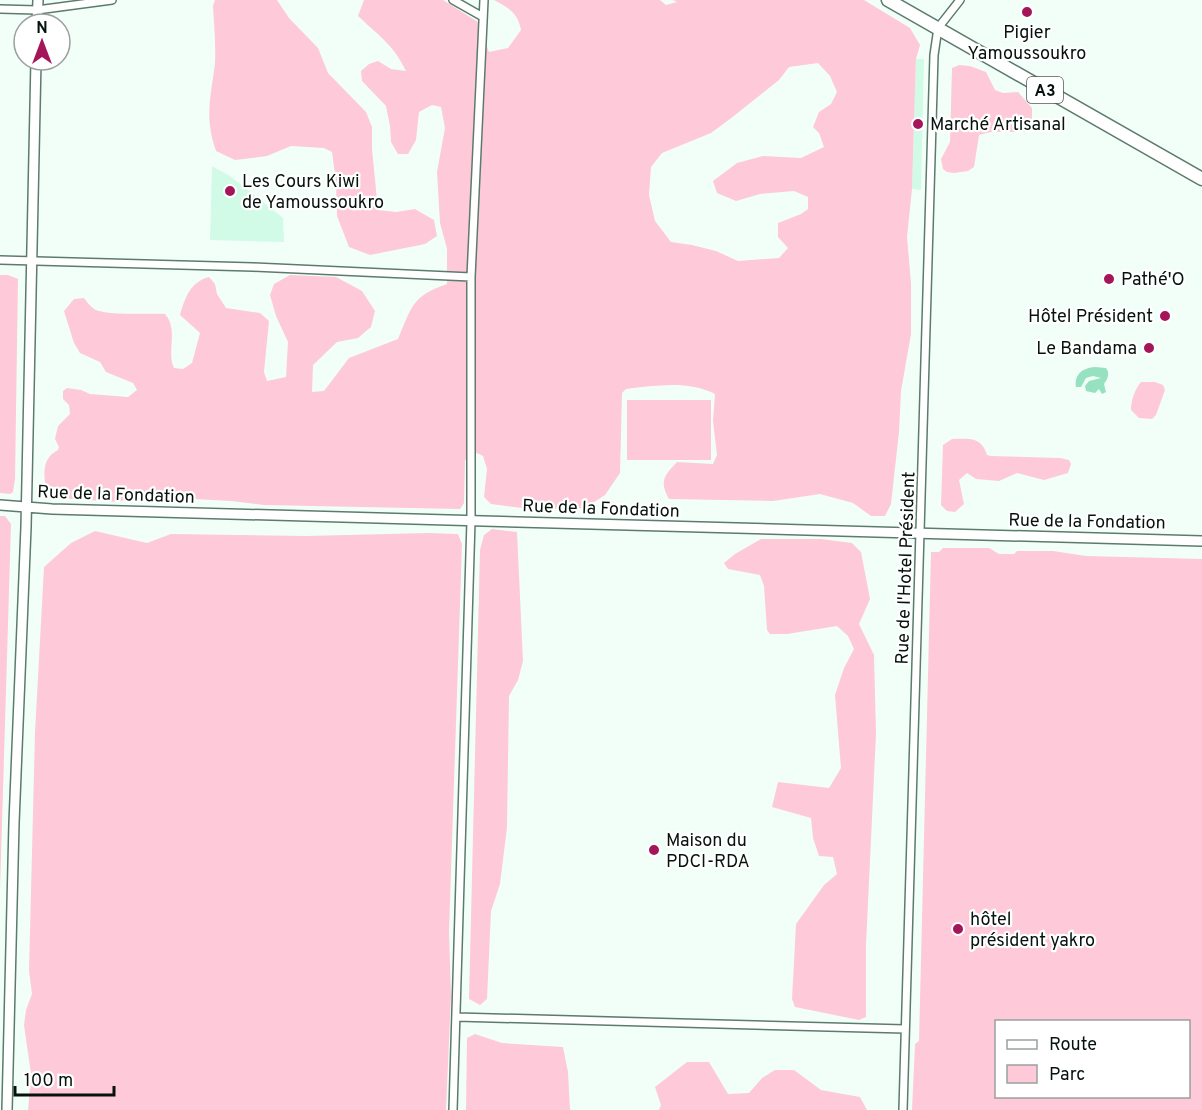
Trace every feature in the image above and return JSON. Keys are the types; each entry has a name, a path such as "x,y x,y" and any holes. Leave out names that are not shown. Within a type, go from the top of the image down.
{"highway":[{"name":"A3","path":"888,0 906,5 938,28 1202,179"}],"street":[{"path":"37,10 38,0"},
{"path":"0,9 37,10 112,0"},
{"path":"453,0 483,17"},
{"path":"453,1110 471,521 471,277 484,0"},
{"path":"938,28 960,0"},
{"name":"Rue de l'Hotel Président","path":"903,1110 934,55 938,28"},
{"path":"7,1110 14,823 26,507 36,72"},
{"path":"0,260 252,267 471,277"},
{"name":"Rue de la Fondation","path":"0,505 471,521 1202,541"},
{"path":"457,1017 905,1029"}],"shaded area":[{"name":"Marché Artisanal","path":"916,59 924,59 921,190 912,189"},
{"name":"Les Cours Kiwi de Yamoussoukro","path":"212,166 230,176 283,218 284,242 210,240"},
{"path":"1095,367 1106,368 1108,372 1104,384 1106,392 1102,394 1099,389 1095,393 1086,391 1085,386 1089,381 1101,378 1093,376 1086,378 1081,387 1076,387 1076,379 1080,372"}],"green space":[{"path":"215,0 277,0 289,18 318,48 328,73 366,112 372,127 378,210 396,212 415,209 434,220 437,236 425,244 370,255 349,247 337,216 332,152 324,148 291,146 267,156 235,160 216,151 209,117 215,63 213,6"},
{"path":"364,0 443,0 486,27 489,52 508,48 521,30 518,19 512,12 494,0 660,0 666,5 677,2 673,0 864,0 910,28 920,45 916,59 912,189 907,237 911,283 911,334 901,391 891,504 885,516 871,516 853,503 820,494 773,501 669,499 664,488 664,479 677,462 713,464 717,455 713,421 715,394 682,385 626,389 622,393 620,473 605,495 585,508 530,509 491,504 484,497 487,469 483,456 475,452 465,460 464,503 460,509 264,505 138,496 118,502 58,498 47,495 44,476 46,464 48,458 59,447 55,439 58,426 70,414 69,405 63,399 63,391 67,388 90,394 128,397 137,390 133,383 106,372 100,362 80,353 74,343 64,311 74,299 84,298 94,309 108,313 165,314 171,327 171,355 174,368 183,369 192,363 200,333 180,315 186,297 193,287 209,277 215,284 217,294 226,308 260,313 269,321 264,372 267,381 286,377 288,342 276,316 270,295 274,284 290,275 336,277 362,291 375,311 371,327 358,338 337,342 313,365 312,392 324,391 349,358 398,339 410,310 420,298 435,288 447,284 447,249 440,223 437,172 445,128 441,107 432,105 419,112 416,140 408,154 398,154 391,142 386,106 362,81 361,71 369,64 378,61 391,69 406,71 391,47 358,16","holes":["818,63 830,76 837,92 831,104 819,112 813,127 819,133 824,147 801,158 763,156 737,163 713,181 717,193 736,201 760,194 794,191 808,197 808,209 778,223 778,237 788,248 779,258 738,261 716,251 671,242 655,221 649,195 651,167 662,153 711,133 779,80 789,67"]},
{"path":"959,65 986,72 995,90 1003,93 1018,92 1032,108 1032,115 1030,125 1024,132 991,132 979,135 974,167 968,171 954,173 943,169 941,159 950,142 952,68"},
{"path":"0,275 18,279 15,479 13,492 10,494 0,493"},
{"path":"1141,382 1155,382 1163,385 1165,390 1156,415 1152,419 1139,418 1131,410 1134,395"},
{"path":"627,400 711,400 711,460 627,460"},
{"path":"952,439 974,440 981,444 987,455 991,456 1060,458 1069,460 1071,464 1068,473 1044,480 1017,473 999,481 976,479 967,473 959,480 964,504 955,512 947,511 941,505 943,445"},
{"path":"0,516 5,516 11,524 0,891"},
{"path":"492,529 517,532 523,661 518,680 509,696 507,827 500,884 491,911 487,999 480,1005 469,999 480,550 484,535"},
{"path":"95,531 147,543 171,534 306,536 458,534 462,544 449,932 451,995 446,1110 28,1110 31,1074 24,1025 26,1010 32,994 29,971 35,732 44,567 71,543"},
{"path":"761,539 821,539 852,543 861,552 870,599 859,624 874,655 876,734 866,945 866,1017 859,1020 795,1007 792,999 796,924 824,885 837,874 833,857 819,856 813,838 811,818 772,807 778,782 829,788 841,768 835,695 844,668 854,649 848,636 837,626 787,634 770,634 767,630 764,586 760,575 728,569 724,563"},
{"path":"943,548 989,548 999,554 1014,554 1017,551 1053,551 1086,556 1202,559 1202,1110 912,1110 915,1044 919,1041 931,552 939,552"},
{"path":"475,1034 502,1043 563,1047 568,1072 570,1110 466,1110 467,1038"},
{"path":"687,1062 709,1062 728,1094 749,1093 762,1078 775,1070 794,1070 821,1090 860,1097 867,1110 659,1110 661,1105 655,1087"}],"place":[{"name":"Pigier Yamoussoukro","path":"1027,12"},
{"name":"Marché Artisanal","path":"918,124"},
{"name":"Les Cours Kiwi de Yamoussoukro","path":"230,191"},
{"name":"Pathé'O","path":"1109,279"},
{"name":"Hôtel Président","path":"1165,316"},
{"name":"Le Bandama","path":"1149,348"},
{"name":"Maison du PDCI-RDA","path":"654,850"},
{"name":"hôtel président yakro","path":"958,929"}]}
